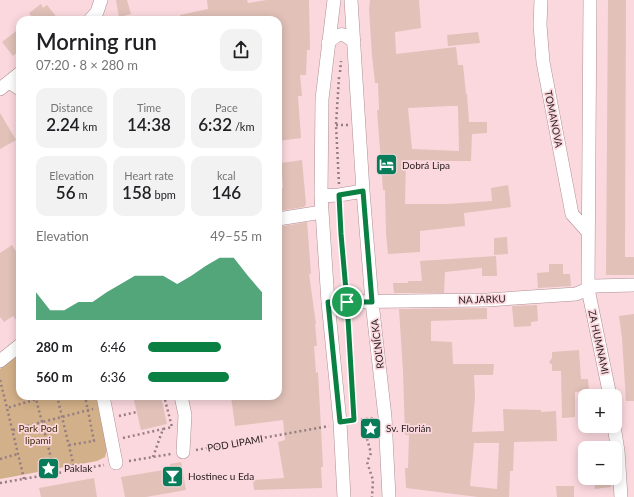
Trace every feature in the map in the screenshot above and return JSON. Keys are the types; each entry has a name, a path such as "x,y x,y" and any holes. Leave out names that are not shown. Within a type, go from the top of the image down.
{"street":[{"path":"94,16 97,12 101,0"},
{"path":"334,0 322,99 321,196 328,302 340,422 344,497"},
{"name":"ROĽNÍCKA","path":"351,0 363,191 372,302 385,417 390,497"},
{"name":"TOMANOVA","path":"542,0 540,25 543,62 572,214 588,232"},
{"path":"588,289 590,0"},
{"path":"328,43 336,36 342,34 346,35 354,42"},
{"path":"321,196 363,191"},
{"path":"282,219 322,212"},
{"name":"NA JARKU","path":"328,302 488,300 576,294 595,286 634,284"},
{"name":"ZA HUMNAMI","path":"588,289 609,389"},
{"path":"0,361 16,349"},
{"path":"182,400 185,415 183,452"},
{"path":"105,401 116,463"},
{"path":"615,433 618,451 621,497"}],"path":[{"path":"342,55 336,125 341,234 347,302 354,427"},
{"path":"0,380 24,479"},
{"path":"7,408 33,400"},
{"path":"36,400 55,474"},
{"path":"58,400 75,471"},
{"path":"69,446 94,440 87,400"},
{"path":"120,431 122,438 172,427 165,400"},
{"path":"12,430 62,416 88,411 105,401"},
{"path":"117,416 137,412"},
{"path":"364,419 366,435 371,453 367,462 373,480 372,497"},
{"name":"POD LIPAMI","path":"0,483 183,452 329,426 340,422 354,420"},
{"path":"153,457 163,429"},
{"path":"0,458 18,454"}],"green space":[{"name":"Park Pod lipami","path":"16,356 16,400 98,400 108,446 105,457 97,461 0,479 0,369"}],"building":[{"path":"116,0 127,0 131,14 119,16"},
{"path":"207,0 247,0 248,3 267,0 309,0 310,50 307,50 306,75 300,75 302,96 298,96 301,138 282,140 282,16 180,16 208,9"},
{"path":"370,0 419,0 421,28 395,32 396,54 456,47 458,65 463,65 469,122 487,122 487,133 472,134 471,161 406,160 405,204 447,204 492,201 491,188 508,185 511,207 464,213 465,226 420,231 420,252 388,254 385,190 383,190 377,110 379,110 378,83 375,83 369,10","holes":["458,106 459,151 412,149 408,108"]},
{"path":"608,0 626,0 625,257 634,257 634,275 606,275"},
{"path":"41,4 43,8 47,5 56,16 31,16 29,13"},
{"path":"16,31 16,53 13,56 2,42"},
{"path":"478,32 480,43 448,46 447,35"},
{"path":"0,113 16,140 0,149"},
{"path":"302,160 306,204 304,207 282,210 282,163"},
{"path":"307,222 311,274 309,274 316,324 317,346 314,346 316,373 318,372 323,467 321,467 322,488 254,490 253,480 284,478 278,442 285,440 283,420 235,426 232,400 282,400 282,226"},
{"path":"507,237 508,254 494,255 494,238"},
{"path":"12,245 16,252 16,320 13,316 4,322 0,317 0,253"},
{"path":"496,256 497,276 482,276 482,268 445,272 444,293 394,293 393,283 422,281 420,261"},
{"path":"549,264 563,264 563,274 570,274 571,286 538,288 537,273 549,272"},
{"path":"537,305 538,321 531,322 531,326 514,327 512,306"},
{"path":"487,308 487,319 431,321 431,341 452,342 453,364 494,364 493,375 474,375 475,397 472,432 504,431 503,409 541,410 541,412 556,411 557,441 514,442 513,471 510,471 509,497 478,497 406,488 405,468 408,468 409,435 405,435 399,309","holes":["474,443 499,443 497,489 470,486"]},
{"path":"634,314 634,401 626,401 619,316"},
{"path":"579,350 581,379 588,379 589,389 578,389 578,392 575,392 575,417 562,418 561,371 552,371 552,365 549,362 552,358 552,352"},
{"path":"134,400 162,400 167,424 141,430"},
{"path":"181,462 186,490 146,497 125,497 121,477 170,469 170,464"},
{"path":"94,478 97,497 41,497 39,488"},
{"path":"595,485 611,485 611,487 595,489"},
{"path":"556,486 574,486 574,497 557,497"}],"place":[{"name":"Dobrá Lipa","path":"386,165"},
{"name":"Sv. Florián","path":"370,428"},
{"name":"Paklak","path":"48,468"},
{"name":"Hostinec u Eda","path":"172,476"}],"route":[{"path":"347,302 328,302 340,422 354,420 347,302 372,302 363,191 339,195 347,302"}]}
